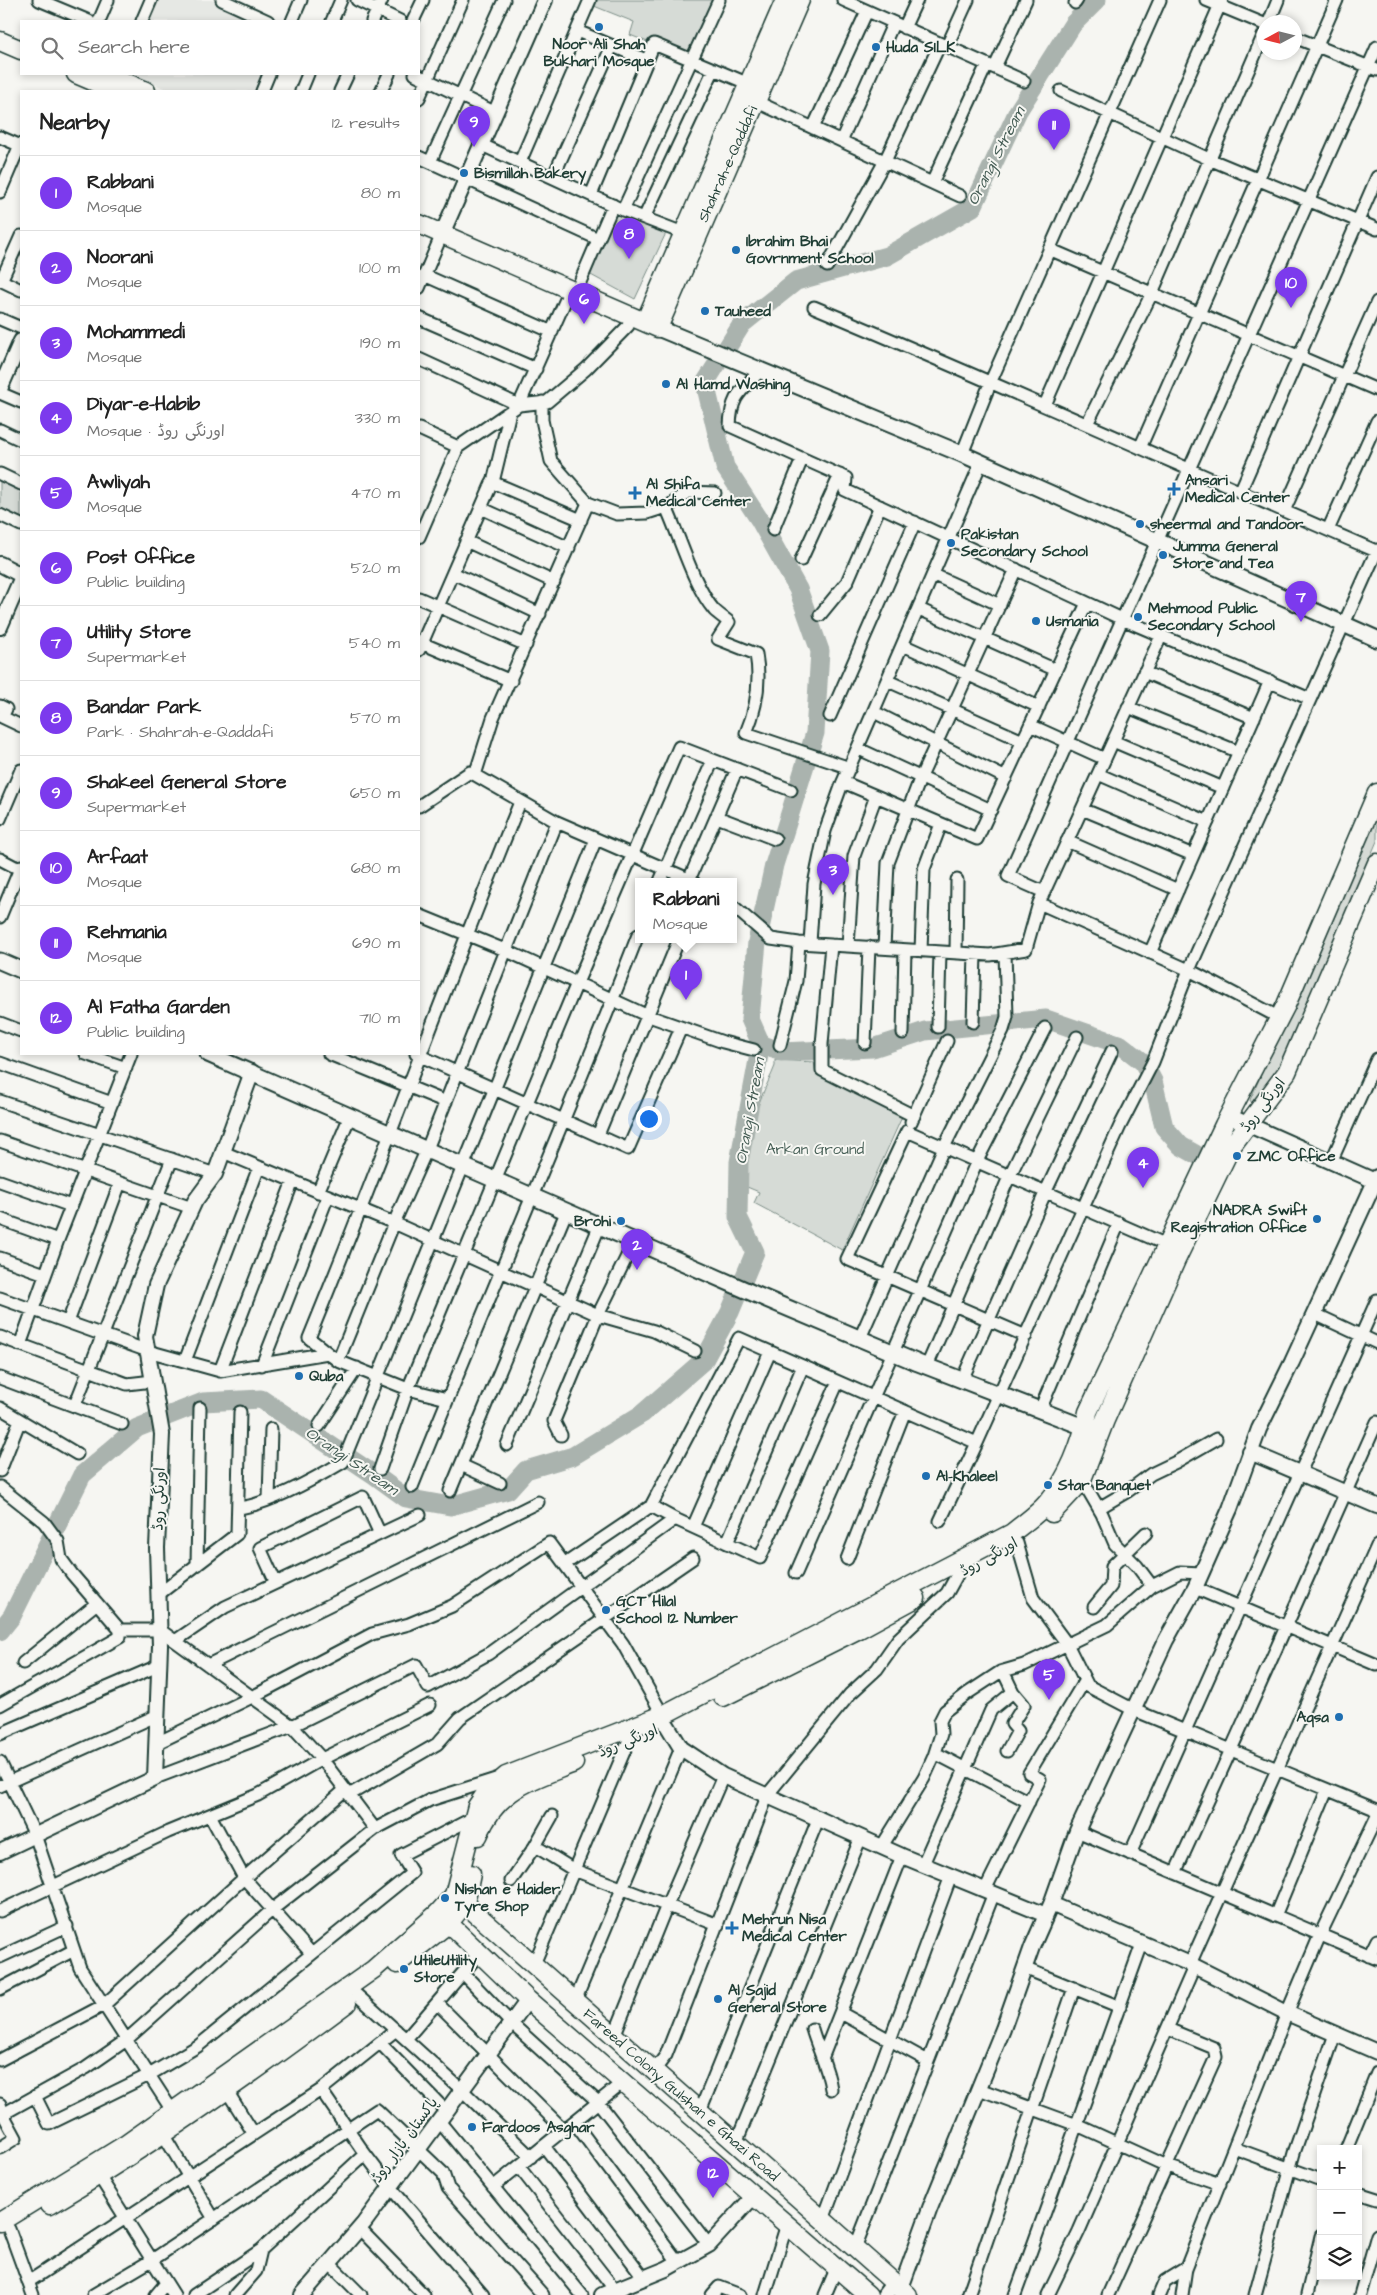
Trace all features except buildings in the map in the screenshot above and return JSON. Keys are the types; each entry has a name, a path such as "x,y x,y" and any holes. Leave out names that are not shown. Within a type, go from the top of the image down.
{"main road":[{"name":"Shahrah-e-Qaddafi","path":"653,322 683,234 785,0"},
{"name":"Shahrah-e-Qaddafi","path":"653,322 800,0"},
{"path":"0,30 20,39"},
{"path":"0,41 20,50"},
{"path":"82,75 115,81 138,90"},
{"path":"420,212 444,229"},
{"path":"420,224 444,229 575,286 763,373 962,454 1377,639"},
{"name":"اورنگی روڈ","path":"460,1899 483,1822 494,1806 516,1786 629,1740 665,1720 858,1630 1017,1543 1052,1513 1081,1482 1091,1424 1167,1245 1229,1116 1280,1018 1377,793"},
{"name":"اورنگی روڈ","path":"1091,1424 1232,1147 1287,1072 1376,869"},
{"path":"0,960 20,970"},
{"path":"3,2228 99,2176 227,2092 357,1996 443,1918 460,1899 477,1806 486,1793 506,1776 665,1720 1012,1533 1047,1504 1063,1482 1091,1424 1040,1410 893,1352 757,1295 210,1055"},
{"name":"Fareed Colony Gulshan e Ghazi Road","path":"460,1899 855,2248 897,2291"},
{"path":"3,2228 173,2112 374,1970 443,1918"},
{"name":"Fareed Colony Gulshan e Ghazi Road","path":"443,1918 528,2000 868,2295"}],"street":[{"path":"39,0 66,5 88,20"},
{"path":"99,20 108,0"},
{"path":"142,20 151,0"},
{"path":"292,20 301,0"},
{"path":"332,20 341,0"},
{"path":"357,0 380,5 399,20"},
{"path":"414,20 423,0"},
{"path":"420,96 464,0"},
{"path":"430,162 504,0"},
{"path":"420,284 424,268 468,178 544,0"},
{"path":"520,162 590,0"},
{"path":"511,681 420,645 492,482 514,409 536,369 598,239 618,208 719,0"},
{"path":"843,0 1024,81"},
{"path":"841,141 899,26 917,0"},
{"path":"828,266 885,161 943,45 968,0"},
{"path":"932,183 1026,0"},
{"path":"962,454 991,381 1160,0"},
{"path":"1206,0 1220,3 1257,21"},
{"path":"1272,15 1278,0"},
{"path":"1140,448 1198,313 1338,0"},
{"path":"228,1 266,20"},
{"path":"1045,405 1220,3"},
{"path":"372,20 380,5"},
{"path":"813,128 867,11"},
{"path":"577,31 646,60"},
{"path":"1302,39 1372,68"},
{"path":"591,195 654,44 749,84"},
{"path":"554,177 612,46"},
{"path":"1044,892 1008,876 1188,470 1372,68 1377,47"},
{"path":"1087,424 1152,293 1257,50"},
{"path":"644,218 714,69"},
{"path":"265,90 269,75"},
{"path":"301,90 308,75"},
{"path":"340,90 348,75"},
{"path":"381,90 389,75"},
{"path":"417,75 496,113"},
{"path":"1061,91 1209,159 1377,229"},
{"path":"755,101 960,196"},
{"path":"0,137 20,146 0,192"},
{"path":"482,146 554,177 618,208 683,234"},
{"path":"420,157 598,239"},
{"path":"1240,492 1377,177"},
{"path":"20,238 1,280 20,290"},
{"path":"1049,249 1377,390"},
{"path":"424,268 552,332"},
{"path":"1284,511 1377,302"},
{"path":"814,307 991,381 1188,470 1377,550 1189,970 1153,1062 1120,1126 977,1444 940,1521"},
{"path":"420,318 536,369"},
{"path":"0,319 20,328"},
{"path":"420,535 458,447 514,409 546,402 586,369 628,326 653,322"},
{"path":"0,389 20,343"},
{"path":"420,360 514,409"},
{"path":"763,373 736,395 730,414 730,426 846,478 845,490 1122,619 1162,634 1310,699"},
{"path":"0,393 20,402"},
{"path":"542,402 542,420 552,461 588,503 617,514 647,513 666,507 688,492 714,493"},
{"path":"1328,530 1377,420"},
{"path":"420,429 458,447"},
{"path":"0,430 20,440"},
{"path":"773,530 802,459"},
{"path":"780,1045 805,943 825,830 843,782 981,463"},
{"path":"0,474 20,484"},
{"path":"801,560 840,475"},
{"path":"492,482 581,520"},
{"path":"475,775 493,718 511,681 588,503"},
{"path":"820,615 847,582 880,506"},
{"path":"666,507 689,563 705,595 714,610 729,622 718,639 756,654 760,674 756,709 746,733 850,768"},
{"path":"481,508 569,548"},
{"path":"0,516 20,525"},
{"path":"830,716 915,522"},
{"path":"466,541 554,582"},
{"path":"0,564 20,574"},
{"path":"884,948 888,863 920,779 1016,570"},
{"path":"452,573 540,614"},
{"path":"934,575 1000,606"},
{"path":"0,627 3,611 20,581"},
{"path":"420,598 526,645"},
{"path":"843,782 978,839 1087,602"},
{"path":"919,609 1056,670"},
{"path":"737,909 771,939 831,945 990,955 1026,949 1039,903 1162,634"},
{"path":"903,645 1039,707"},
{"path":"1144,672 1254,718"},
{"path":"888,681 1023,741"},
{"path":"1150,953 1270,682"},
{"path":"1128,707 1239,752"},
{"path":"874,712 1006,778"},
{"path":"1,715 20,725"},
{"path":"1030,725 1104,759"},
{"path":"1113,741 1223,788"},
{"path":"380,1469 408,1388 577,984 679,747 791,790"},
{"path":"858,749 991,810"},
{"path":"661,878 713,760"},
{"path":"692,878 737,769"},
{"path":"0,819 20,772"},
{"path":"420,805 470,772 557,822 686,878"},
{"path":"1098,774 1208,822"},
{"path":"848,946 854,856 876,796"},
{"path":"420,1049 520,802"},
{"path":"1082,809 1193,855"},
{"path":"717,817 775,839"},
{"path":"338,1361 394,1223 427,1149 557,822"},
{"path":"921,951 924,869 941,824"},
{"path":"238,1508 252,1506 269,1499 321,1476 343,1462 376,1375 545,968 596,839"},
{"path":"1067,841 1178,890"},
{"path":"0,859 20,868"},
{"path":"0,917 20,870"},
{"path":"956,953 957,880"},
{"path":"1039,903 1189,970 1280,1018"},
{"path":"420,915 505,950 646,1015 681,1028 754,1050"},
{"path":"412,1487 500,1270 565,1120 635,943"},
{"path":"598,1136 646,1015 678,943"},
{"path":"831,945 822,1044 822,1070 914,1116"},
{"path":"865,1043 869,947"},
{"path":"903,1033 905,950"},
{"path":"938,1027 940,952"},
{"path":"860,1338 944,1147 1003,1030 1007,1017 1005,953"},
{"path":"973,1022 975,954"},
{"path":"0,1023 20,1031"},
{"path":"420,1055 628,1149 681,1028"},
{"path":"796,1573 977,1161 1045,1028"},
{"path":"927,1366 1010,1175 1077,1037"},
{"path":"947,1041 847,1259 1026,1336"},
{"path":"962,1380 1046,1191 1112,1051"},
{"path":"89,1055 126,1068"},
{"path":"20,1345 58,1240 131,1055"},
{"path":"331,1055 446,1102"},
{"path":"418,1055 362,1210 309,1338 338,1361 408,1388 447,1399"},
{"path":"1331,1162 1377,1059"},
{"path":"0,1063 112,1103"},
{"name":"اورنگی روڈ","path":"155,1778 160,1665 157,1548 162,1434 146,1336 156,1285 192,1208 215,1174 252,1072"},
{"path":"0,1101 215,1174"},
{"path":"262,1365 350,1116"},
{"path":"897,2291 979,2089 1024,1968 1049,1910 1077,1831 1166,1640 1202,1573 1230,1509 1259,1429 1376,1180 1229,1116"},
{"path":"907,1131 1167,1245"},
{"path":"0,1141 192,1208"},
{"path":"223,1152 394,1223 598,1315 654,1331 695,1351"},
{"path":"75,1405 172,1159"},
{"path":"185,1361 259,1167"},
{"path":"0,1181 71,1206"},
{"path":"220,1371 293,1181"},
{"path":"68,1322 120,1183"},
{"path":"450,1491 567,1210"},
{"path":"0,1219 58,1240"},
{"path":"1040,1410 1118,1223"},
{"path":"507,1445 566,1300 600,1225"},
{"path":"561,1435 554,1421 598,1315 635,1240"},
{"path":"0,1258 46,1274"},
{"path":"0,1298 148,1351 220,1371 328,1353"},
{"path":"1130,1854 1377,1300"},
{"path":"1314,1314 1377,1342"},
{"path":"0,1337 127,1384 153,1381"},
{"path":"565,1564 651,1506 740,1338 977,1444"},
{"path":"693,1528 770,1352"},
{"path":"727,1543 803,1366"},
{"path":"319,1426 357,1368"},
{"path":"0,1378 122,1424"},
{"path":"651,1506 674,1519 760,1558 838,1382"},
{"path":"0,1408 77,1454"},
{"path":"197,1565 200,1408"},
{"path":"847,1559 905,1411"},
{"path":"158,1594 237,1534 240,1412"},
{"path":"0,1471 20,1420"},
{"path":"1175,1873 1377,1422"},
{"path":"269,1499 271,1429"},
{"path":"1099,1508 1128,1491 1151,1474 1216,1439"},
{"path":"1250,1452 1377,1506"},
{"path":"461,1466 500,1483"},
{"path":"1081,1482 1099,1508 1115,1544 1125,1552 1152,1586"},
{"path":"0,1487 44,1522 58,1541 62,1559 120,1630 120,1637 0,1705"},
{"path":"276,1583 260,1548 363,1497 380,1534"},
{"path":"208,1665 538,1502"},
{"path":"175,1641 225,1607 420,1515"},
{"path":"0,1852 155,1778 292,1726 416,1664 428,1687 488,1654 580,1585 674,1519"},
{"path":"1094,1607 1111,1586 1112,1566 1146,1532"},
{"path":"158,1743 252,1697 372,1634 409,1624 452,1606 549,1543 623,1644 681,1748 723,1776 768,1794 902,1856 990,1892 1049,1910 1142,1944 1192,1966 1287,2013 1377,2052"},
{"path":"1017,1543 1033,1598 1067,1644 1088,1686 1134,1710 1377,1810"},
{"path":"1048,2295 1168,2029 1221,1893 1377,1546"},
{"path":"0,2060 104,2006 244,1878 348,1792 437,1744 460,1718 693,1558"},
{"path":"882,1846 924,1778 942,1734 940,1721 945,1711 968,1693 1003,1671 1024,1665 1107,1625 1152,1586 1180,1572 1202,1573"},
{"path":"654,2071 666,2055 768,1794 850,1694 877,1670 898,1639 947,1593 957,1576"},
{"path":"1195,1588 1333,1644 1377,1665"},
{"path":"22,1663 97,1603"},
{"path":"120,1630 160,1630 292,1726 322,1759 375,1829"},
{"path":"0,1734 160,1665"},
{"path":"1003,1671 1013,1692 1024,1706 1012,1724 1018,1731 1006,1751"},
{"path":"855,2248 928,2061 990,1892 1040,1779 1029,1773 1085,1680"},
{"path":"923,1864 991,1710 1013,1692"},
{"path":"0,1911 168,1832 258,1795 322,1759 430,1705"},
{"path":"5,1784 158,1716"},
{"path":"534,1964 629,1740"},
{"path":"575,2001 681,1748"},
{"path":"935,1753 1029,1802"},
{"path":"0,1762 5,1784 35,1835 54,1886 80,1968 125,2041 173,2112"},
{"path":"0,2148 16,2138 1,2108 35,2096 86,2068 125,2041 273,1909 375,1829 430,1800 506,1776"},
{"path":"614,2036 667,1905 723,1776"},
{"path":"1275,1916 1327,1790"},
{"path":"35,2096 49,2124 149,2075 198,2046 412,1873 401,1855 494,1806"},
{"path":"210,1815 244,1878 311,1953"},
{"path":"511,1881 535,1846 552,1816"},
{"path":"1182,2295 1186,2268 1287,2013 1320,1935 1377,1816"},
{"path":"700,2111 819,1817"},
{"path":"1077,1831 1373,1958 1377,1940"},
{"path":"736,2143 861,1837"},
{"path":"535,1846 574,1870 718,1924"},
{"path":"823,2056 842,2013 902,1856"},
{"path":"823,2220 951,1876"},
{"path":"0,1957 66,1926"},
{"path":"1015,2295 1142,1944"},
{"path":"0,1989 74,1950"},
{"path":"406,2039 479,1954"},
{"path":"1024,1968 1120,2007"},
{"path":"463,1973 511,2023 598,2102 709,2245"},
{"path":"968,2295 1074,1988"},
{"path":"357,1996 462,2090 531,2157"},
{"name":"پاکستان بازار روڈ","path":"302,2295 359,2228 528,2000"},
{"path":"437,2002 564,2130"},
{"path":"842,2013 928,2061"},
{"path":"812,2029 816,2045 823,2056 831,2089"},
{"path":"1108,2295 1217,2052 1214,2048 1168,2029"},
{"path":"28,2282 321,2090 396,2030"},
{"path":"1254,2295 1290,2169 1335,2034"},
{"path":"380,2043 442,2116 494,2187 582,2295"},
{"path":"1348,2145 1377,2073"},
{"path":"494,2187 623,2082"},
{"path":"979,2089 1077,2126 1166,2166 1220,2184"},
{"path":"321,2090 390,2187 483,2295"},
{"path":"227,2092 254,2134"},
{"path":"93,2295 152,2260 377,2110 443,2173 448,2188 543,2295"},
{"path":"574,2122 678,2262"},
{"path":"163,2134 214,2219"},
{"path":"544,2146 644,2278"},
{"path":"1234,2148 1317,2179"},
{"path":"194,2295 261,2250 365,2154"},
{"path":"519,2167 617,2292"},
{"path":"99,2176 174,2295"},
{"path":"1362,2193 1377,2199"},
{"path":"602,2295 617,2292 709,2245 754,2196"},
{"path":"765,2295 787,2224"},
{"path":"3,2228 33,2295"},
{"path":"359,2228 424,2295"},
{"path":"1360,2295 1377,2234"},
{"path":"235,2295 256,2271 261,2250"},
{"path":"1306,2295 1317,2252"},
{"path":"329,2263 360,2295"},
{"path":"825,2295 837,2267"},
{"path":"1159,2295 1165,2282 1186,2268"},
{"path":"156,2295 166,2283"},
{"path":"712,2295 719,2288 740,2295"}],"shaded area":[{"path":"156,0 212,0 258,20 147,20"},
{"path":"133,75 263,75 255,90 169,90"}],"green space":[{"path":"591,0 719,0 690,59 630,35 634,22 589,4"},
{"path":"614,212 666,233 635,299 589,274"},
{"path":"0,474 20,484 20,525 0,515"},
{"path":"1377,810 1377,841 1278,1073 1252,1103 1250,1100"},
{"name":"Arkan Ground","path":"775,1060 814,1062 816,1074 902,1117 842,1250 754,1203 759,1192 747,1187 746,1165 751,1130 757,1108 775,1066"}],"waterway":[{"name":"Orangi Stream","path":"0,1631 12,1616 82,1475 137,1428 203,1402 261,1399 406,1498 450,1506 508,1490 526,1470 573,1456 642,1414 704,1360 730,1312 755,1252 738,1217 739,1162 761,1044 750,1019 757,942 774,865 815,733 820,651 798,589 759,519 725,467 705,383 742,324 796,281 887,256 973,207 1018,111 1073,24 1097,0"},
{"path":"761,1044 781,1052 873,1048 925,1031 1046,1019 1121,1045 1143,1062 1153,1081 1164,1127 1181,1146 1197,1155"}],"place":[{"name":"Noor Ali Shah Bukhari Mosque","path":"599,27"},
{"name":"Huda SILK","path":"876,47"},
{"name":"Shakeel General Store","path":"474,147"},
{"name":"Rehmania","path":"1054,150"},
{"name":"Bismillah Bakery","path":"464,173"},
{"name":"Ibrahim Bhai Govrnment School","path":"736,250"},
{"name":"Bandar Park","path":"629,259"},
{"name":"Arfaat","path":"1291,308"},
{"name":"Tauheed","path":"705,311"},
{"name":"Post Office","path":"584,324"},
{"name":"Al Hamd Washing","path":"666,384"},
{"name":"Ansari Medical Center","path":"1174,489"},
{"name":"Al Shifa Medical Center","path":"635,493"},
{"name":"sheermal and Tandoor","path":"1140,524"},
{"name":"Pakistan Secondary School","path":"951,543"},
{"name":"Jumma General Store and Tea","path":"1163,555"},
{"name":"Mehmood Public Secondary School","path":"1138,617"},
{"name":"Usmania","path":"1036,621"},
{"name":"Utility Store","path":"1301,622"},
{"name":"Mohammedi","path":"833,895"},
{"name":"Rabbani","path":"686,1000"},
{"name":"ZMC Office","path":"1237,1156"},
{"name":"Diyar-e-Habib","path":"1143,1188"},
{"name":"NADRA Swift Registration Office","path":"1317,1219"},
{"name":"Brohi","path":"621,1221"},
{"name":"Noorani","path":"637,1270"},
{"name":"Quba","path":"299,1376"},
{"name":"Al-Khaleel","path":"926,1476"},
{"name":"Star Banquet","path":"1048,1485"},
{"name":"GCT Hilal School 12 Number","path":"606,1610"},
{"name":"Awliyah","path":"1049,1700"},
{"name":"Aqsa","path":"1339,1717"},
{"name":"Nishan e Haider Tyre Shop","path":"445,1898"},
{"name":"Mehrun Nisa Medical Center","path":"732,1928"},
{"name":"UtileUtility Store","path":"404,1969"},
{"name":"Al Sajid General Store","path":"718,1999"},
{"name":"Fardoos Asghar","path":"472,2127"},
{"name":"Al Fatha Garden","path":"713,2198"}]}
